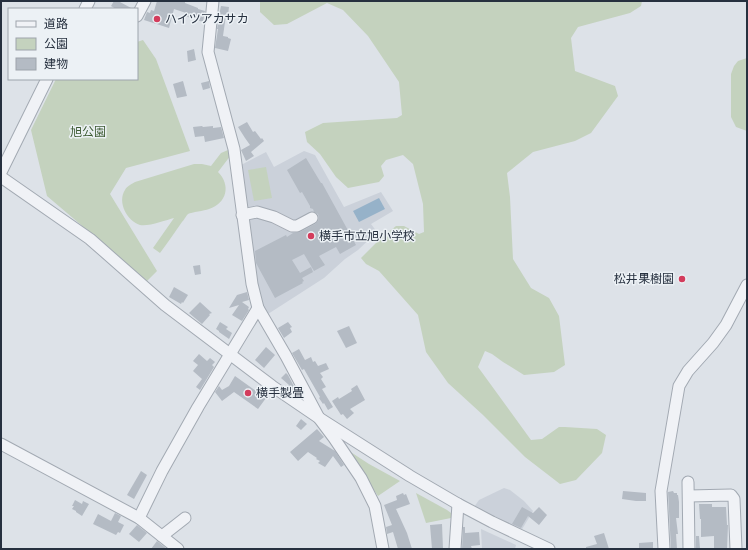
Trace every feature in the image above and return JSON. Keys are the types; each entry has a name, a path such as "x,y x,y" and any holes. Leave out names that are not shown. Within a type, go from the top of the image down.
{"street":[{"path":"138,14 145,1"},
{"path":"213,1 208,52 234,149 252,284 258,308 286,356 319,418 361,478 375,506 383,549"},
{"path":"1,172 47,80"},
{"path":"1,177 90,240 165,305 229,355 319,418 410,476 458,504 549,549"},
{"path":"242,215 257,212 274,217 292,226 297,226 312,218"},
{"path":"664,549 661,491 679,386 688,371 713,343 726,325 747,285"},
{"path":"139,518 162,471 198,407 258,308"},
{"path":"1,444 139,518 178,549"},
{"path":"688,482 689,549"},
{"path":"689,496 731,495 734,499 736,549"},
{"path":"456,549 458,504"},
{"path":"162,536 185,518"}],"shaded area":[{"name":"横手市立旭小学校","path":"304,151 315,155 344,207 381,192 393,211 371,224 377,232 358,250 345,259 324,278 268,314 259,298 241,165 266,152 274,167"},
{"path":"504,488 510,490 524,501 533,511 521,531 474,507 479,500"},
{"path":"481,529 516,545 515,549 482,549"}],"green space":[{"path":"260,1 642,1 641,6 630,13 578,27 571,38 575,71 615,86 618,96 591,133 575,141 533,152 507,173 510,197 513,259 531,288 549,298 559,316 565,365 554,372 524,375 485,351 478,367 531,440 542,439 559,427 597,429 606,435 602,453 576,480 560,484 525,457 448,383 426,352 418,315 379,271 366,264 361,258 380,239 396,226 404,226 419,234 424,232 423,204 413,164 403,155 386,160 381,166 384,176 379,182 348,188 336,177 320,154 307,142 305,132 323,123 397,118 402,115 399,82 368,36 343,10 327,3 287,24 274,25 260,12"},
{"name":"旭公園","path":"143,40 156,59 190,151 126,168 110,194 157,271 147,281 47,196 31,130 56,80 138,80 138,42"},
{"path":"747,58 747,131 736,127 731,117 731,74 738,61"},
{"path":"228,150 231,155 218,172 225,182 226,188 220,203 209,209 188,214 160,253 153,248 174,218 148,225 140,225 135,223 127,215 123,205 122,200 126,189 135,182 194,164 211,166 221,153"},
{"path":"266,167 272,198 254,201 248,170"},
{"path":"346,449 369,464 400,481 378,496"},
{"path":"416,493 447,510 451,513 451,518 426,523"}],"water":[{"path":"379,198 385,209 359,222 353,211"}],"building":[{"path":"114,1 118,1 131,8 114,8 111,6"},
{"path":"157,1 185,1 185,3 205,11 203,22 185,16 186,13 174,9 169,28 144,20 147,12 150,13 151,10 154,11"},
{"path":"221,6 229,7 228,15 226,15 223,36 231,39 228,51 215,48"},
{"path":"194,49 196,60 188,62 187,51"},
{"path":"183,81 187,96 177,98 173,84"},
{"path":"209,81 210,88 203,90 201,83"},
{"path":"247,122 253,132 255,131 264,141 251,152 254,156 246,161 241,150 250,145 238,127"},
{"path":"213,126 213,128 221,127 224,138 205,142 204,136 195,137 193,127"},
{"path":"306,158 322,183 356,245 340,254 336,247 319,256 325,265 314,271 304,254 292,260 300,273 311,267 313,272 302,278 304,281 302,282 303,283 275,298 256,263 255,251 286,235 287,237 293,233 300,232 318,221 318,214 310,208 302,192 300,193 287,170"},
{"path":"200,265 201,274 195,275 193,266"},
{"path":"174,287 188,295 181,304 169,297"},
{"path":"247,292 249,300 242,302 249,307 249,310 242,321 232,315 239,305 229,308 237,295"},
{"path":"200,302 212,313 209,314 210,315 202,324 189,313"},
{"path":"220,322 228,327 226,329 232,333 229,339 216,329"},
{"path":"288,322 292,327 290,328 292,332 284,338 278,328"},
{"path":"349,326 357,343 346,348 337,331"},
{"path":"266,347 275,355 264,368 255,360"},
{"path":"299,349 305,360 311,357 313,362 315,361 318,366 326,363 329,369 320,373 323,377 321,379 326,387 322,389 333,407 328,410 319,398 320,397 304,369 302,370 292,353"},
{"path":"199,354 207,361 210,358 215,362 212,365 214,367 200,390 196,387 202,379 193,371 198,365 193,361"},
{"path":"286,373 298,394 294,390 292,391 287,387 289,385 281,378"},
{"name":"横手製畳","path":"235,376 266,398 258,409 234,392 222,401 215,392 219,386 222,390 229,386"},
{"path":"357,385 365,400 350,409 354,413 347,419 343,414 341,415 332,401 338,397 339,399 352,391 351,389"},
{"path":"301,419 307,424 301,430 296,426"},
{"path":"317,429 324,437 319,441 335,451 344,465 341,467 333,456 325,467 318,463 320,461 308,452 298,461 290,452"},
{"path":"141,471 147,475 134,499 127,495"},
{"path":"623,491 646,493 646,501 622,499"},
{"path":"673,491 674,493 677,493 679,502 679,518 676,518 678,534 676,534 677,549 671,549 668,492"},
{"path":"403,493 404,495 406,494 410,504 396,509 407,533 412,549 398,549 393,532 387,534 386,527 392,525 384,505 397,500 396,496"},
{"path":"75,500 82,504 83,501 89,504 82,516 72,509"},
{"path":"699,504 712,504 712,507 726,507 728,525 727,549 714,549 714,536 701,537"},
{"path":"522,507 533,513 539,507 547,515 539,525 528,516 521,528 512,524"},
{"path":"115,513 121,516 118,522 124,525 120,533 118,532 116,535 93,524 98,514 111,521"},
{"path":"442,524 443,549 432,549 430,525"},
{"path":"137,525 147,533 139,542 129,534"},
{"path":"463,527 465,527 465,533 479,532 480,545 471,546 472,549 462,549"},
{"path":"604,533 609,549 586,549 586,547 597,544 594,536"},
{"path":"696,536 699,536 700,549 696,549"},
{"path":"157,541 167,549 151,549"},
{"path":"653,542 653,549 639,549 639,543"}],"place":[{"name":"ハイツアカサカ","path":"157,19"},
{"name":"横手市立旭小学校","path":"311,236"},
{"name":"松井果樹園","path":"682,279"},
{"name":"横手製畳","path":"248,393"}]}
